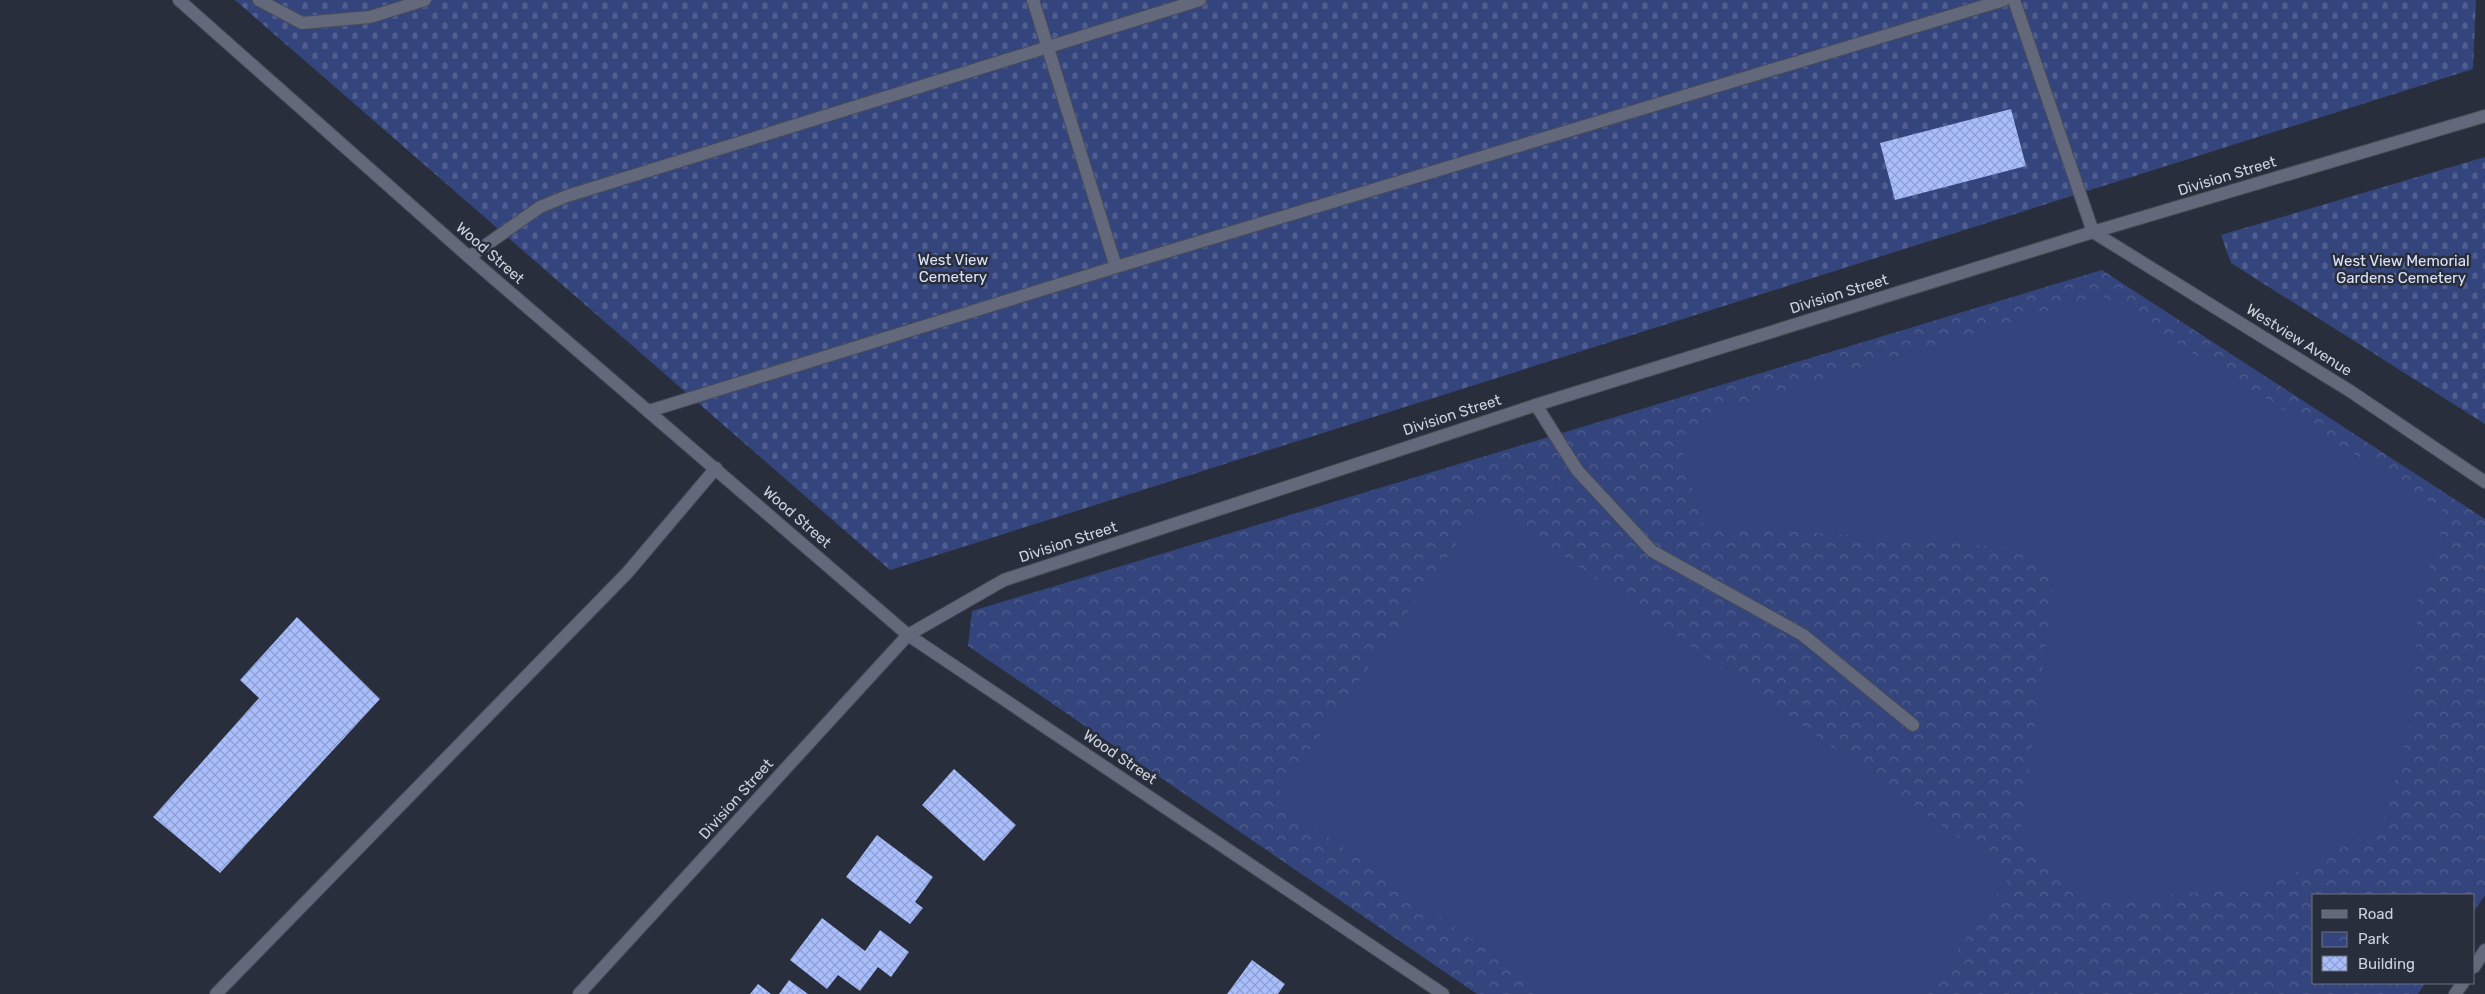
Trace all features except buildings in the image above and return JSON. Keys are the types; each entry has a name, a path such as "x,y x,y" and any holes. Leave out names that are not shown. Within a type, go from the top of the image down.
{"street":[{"name":"Wood Street","path":"179,0 469,257 908,635 1441,993"},
{"path":"259,0 302,23 370,17 425,0"},
{"path":"1033,0 1116,267"},
{"path":"469,257 540,207 567,196 1046,46 1200,0"},
{"path":"649,411 1116,267 2004,0"},
{"path":"2014,0 2093,232"},
{"name":"Division Street","path":"579,994 908,635 1004,580 1536,405 2093,232 2485,116"},
{"name":"Westview Avenue","path":"2093,232 2350,391 2485,482"},
{"path":"1536,405 1577,470 1652,551 1803,635 1913,725"},
{"path":"216,994 628,572 716,468"},
{"path":"2475,965 2485,950"}],"green space":[{"name":"West View Cemetery","path":"235,0 2476,0 2473,69 890,570"},
{"name":"West View Memorial Gardens Cemetery","path":"2485,157 2485,424 2231,263 2221,235"},
{"path":"2102,270 2485,519 2485,895 2475,910 2475,894 2312,894 2312,984 2424,984 2418,994 1477,994 968,646 972,611"},
{"path":"2101,295 2444,511 2439,545 2418,592 2414,711 2382,827 2269,886 2090,902 2020,834 2053,590 2045,560 2016,548 1703,524 1683,455 1685,431 1721,411"},
{"path":"1487,501 2011,875 1927,994 1548,994 1275,799"}]}
